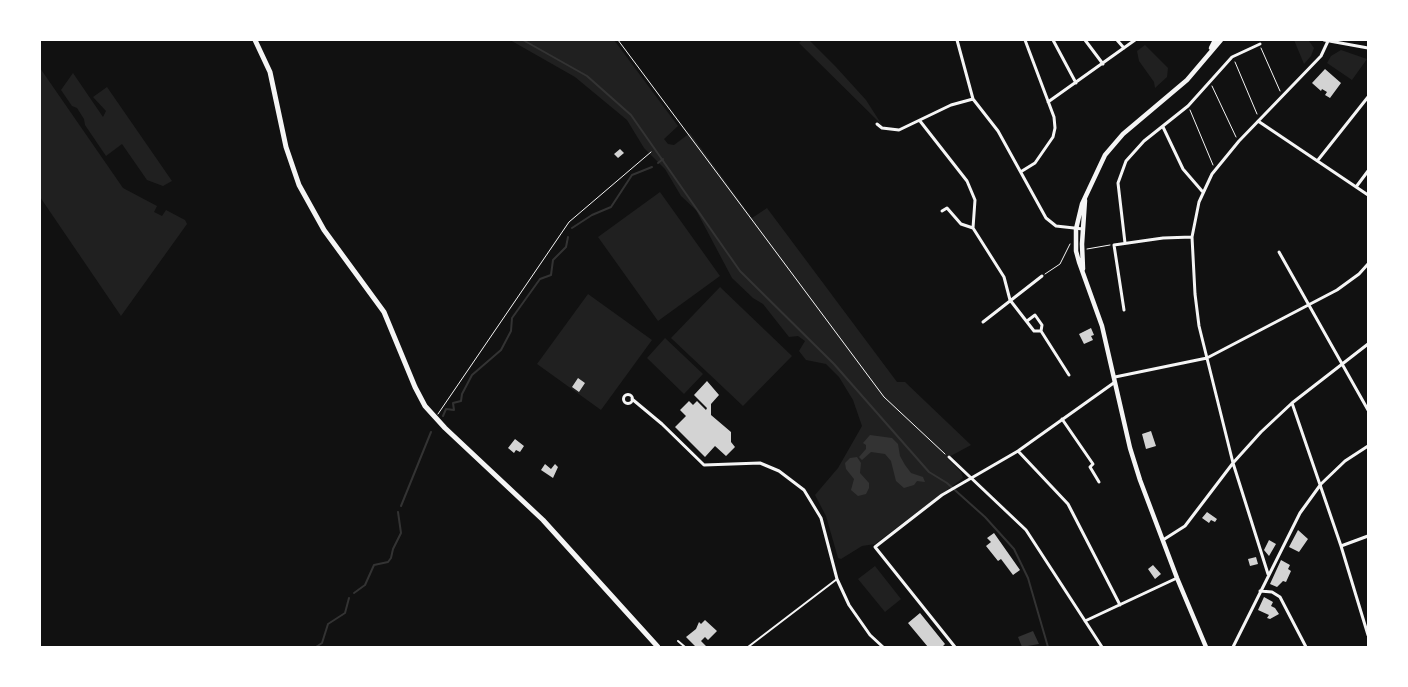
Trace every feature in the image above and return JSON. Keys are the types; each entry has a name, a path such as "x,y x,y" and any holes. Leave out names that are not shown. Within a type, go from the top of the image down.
{"main road":[{"path":"255,40 270,72 286,147 307,200 324,230 384,312 415,387 434,417 527,504 658,647"}],"street":[{"path":"957,40 973,98 998,131 1022,171 1040,208 1050,223 1056,226 1083,229"},
{"path":"1022,171 1035,163 1053,138 1054,118 1025,40"},
{"path":"1053,40 1076,83"},
{"path":"1085,40 1103,64"},
{"path":"1117,40 1124,48"},
{"path":"1048,102 1135,40"},
{"path":"1209,54 1215,40"},
{"path":"1206,647 1177,578 1130,448 1102,326 1076,251 1076,229 1078,218 1098,167 1113,144 1187,80 1221,40"},
{"path":"1268,574 1233,463 1207,358 1195,294 1192,237 1202,191 1216,168 1258,121 1321,56 1326,41 1368,48"},
{"path":"1125,243 1118,193 1120,173 1133,151 1199,94 1232,57 1261,46"},
{"path":"1318,160 1368,97"},
{"path":"878,124 882,128 892,130 920,121 951,105 973,98"},
{"path":"920,121 967,181 975,200 973,228 1004,277 1010,300 1035,332 1041,331"},
{"path":"1258,121 1368,195"},
{"path":"1163,127 1183,169 1202,191"},
{"path":"1356,187 1368,171"},
{"path":"1083,268 1082,250 1085,200"},
{"path":"942,211 948,208 961,224 973,228"},
{"path":"1124,310 1114,245 1192,237"},
{"path":"1279,252 1368,410"},
{"path":"955,647 874,547 942,495 1018,451 1115,379 1207,358 1310,306 1349,282 1368,264"},
{"path":"984,322 1042,276"},
{"path":"1027,321 1035,315 1042,325 1041,331 1069,375"},
{"path":"1163,540 1185,526 1233,463 1261,432 1292,403 1368,344"},
{"path":"632,399 704,465 760,463 796,482 811,499 821,518 837,579 858,621 884,647"},
{"path":"1292,403 1341,546 1368,635"},
{"path":"1062,419 1093,464 1090,467 1099,482"},
{"path":"1233,647 1296,519 1320,484 1345,461 1368,446"},
{"path":"1018,451 1068,504 1120,605"},
{"path":"949,457 1026,530 1102,647"},
{"path":"1341,546 1368,536"},
{"path":"1086,621 1177,578"},
{"path":"1260,591 1272,592 1280,597 1306,647"}],"lane":[{"path":"748,647 837,579"},
{"path":"678,641 685,647"}],"path":[{"path":"618,40 884,397 949,457"},
{"path":"1261,46 1280,90"},
{"path":"1235,63 1257,114"},
{"path":"1213,88 1236,138"},
{"path":"1190,110 1212,165"},
{"path":"434,417 569,222 651,152"},
{"path":"1042,276 1060,264 1070,244"},
{"path":"1082,250 1114,245"}],"shaded area":[{"path":"510,40 614,40 678,126 664,139 668,144 674,145 690,133 752,218 767,208 897,382 905,382 971,445 947,458 961,472 963,478 875,544 862,546 841,559 838,558 826,516 815,495 838,468 862,426 853,400 839,377 826,364 806,360 799,351 805,341 798,336 789,337 763,304 753,298 732,278 696,210 681,196 665,169 644,148 627,120 575,77"},
{"path":"802,40 809,40 836,67 866,100 882,125 799,43"},
{"path":"1294,40 1309,41 1314,48 1311,56 1304,64"},
{"path":"1145,45 1168,68 1167,77 1155,88 1154,82 1139,61 1137,51"},
{"path":"1341,50 1367,59 1352,80 1327,63 1331,56"},
{"path":"40,68 123,188 157,206 154,212 162,216 166,210 185,220 187,224 121,316 40,197"},
{"path":"73,73 103,117 106,111 93,97 107,87 172,181 163,186 147,180 122,144 106,156 85,125 84,119 77,108 72,106 61,90"},
{"path":"660,192 720,276 658,321 598,237"},
{"path":"720,287 792,356 743,406 671,338"},
{"path":"588,294 652,340 601,410 537,364"},
{"path":"665,338 703,374 684,394 647,358"},
{"path":"870,435 892,438 898,444 900,456 911,473 923,477 925,482 917,481 914,485 904,488 896,481 891,461 885,454 871,452 862,460 859,457 866,449 866,445 863,443"},
{"path":"857,457 861,463 860,473 869,483 866,494 858,496 851,490 854,479 846,469 845,463 850,458"},
{"path":"875,566 901,599 885,612 858,579"},
{"path":"1033,631 1039,644 1022,647 1018,637"}],"building":[{"path":"1325,69 1341,83 1330,98 1325,95 1327,92 1322,89 1321,91 1312,83"},
{"path":"620,149 624,153 618,158 614,154"},
{"path":"1091,328 1094,335 1091,336 1093,340 1084,344 1079,334"},
{"path":"578,378 585,383 579,392 572,387"},
{"path":"707,381 719,395 711,404 711,415 731,432 731,442 735,447 726,456 715,446 705,457 675,427 686,416 680,410 689,401 693,405 697,401 706,410 707,408 694,395"},
{"path":"1151,431 1156,446 1146,449 1142,434"},
{"path":"515,439 524,446 520,452 516,450 514,453 508,448"},
{"path":"545,464 551,469 555,464 558,467 553,478 541,470"},
{"path":"1207,512 1217,519 1215,522 1211,520 1209,523 1202,518"},
{"path":"1298,530 1308,539 1299,552 1289,547"},
{"path":"994,533 1020,570 1013,575 1001,559 998,561 986,546 991,542 987,538"},
{"path":"1269,540 1276,544 1269,556 1264,550"},
{"path":"1256,557 1258,564 1250,566 1248,559"},
{"path":"1281,560 1290,565 1288,569 1291,571 1286,582 1283,581 1277,587 1270,584"},
{"path":"1153,565 1161,574 1155,579 1148,569"},
{"path":"1264,597 1273,602 1271,606 1279,614 1270,619 1267,618 1269,615 1258,610"},
{"path":"920,613 945,644 942,647 928,647 908,623"},
{"path":"705,620 717,631 708,640 705,637 701,641 707,647 696,647 686,637 696,629 699,622 701,624"}],"waterway":[{"path":"523,40 587,76 631,115 740,271 834,364 929,472 947,483 985,517 1014,549 1028,578 1048,647"},
{"path":"658,163 663,159"},
{"path":"572,228 592,215 611,207 632,175 652,167"},
{"path":"443,416 446,409 454,410 453,403 461,401 462,394 472,375 501,350 511,331 512,318 540,279 551,275 553,260 566,247 568,237"},
{"path":"401,506 431,432"},
{"path":"354,593 365,585 374,565 388,562 391,558 401,533 398,512"},
{"path":"316,647 322,643 328,624 345,613 349,598"}]}
